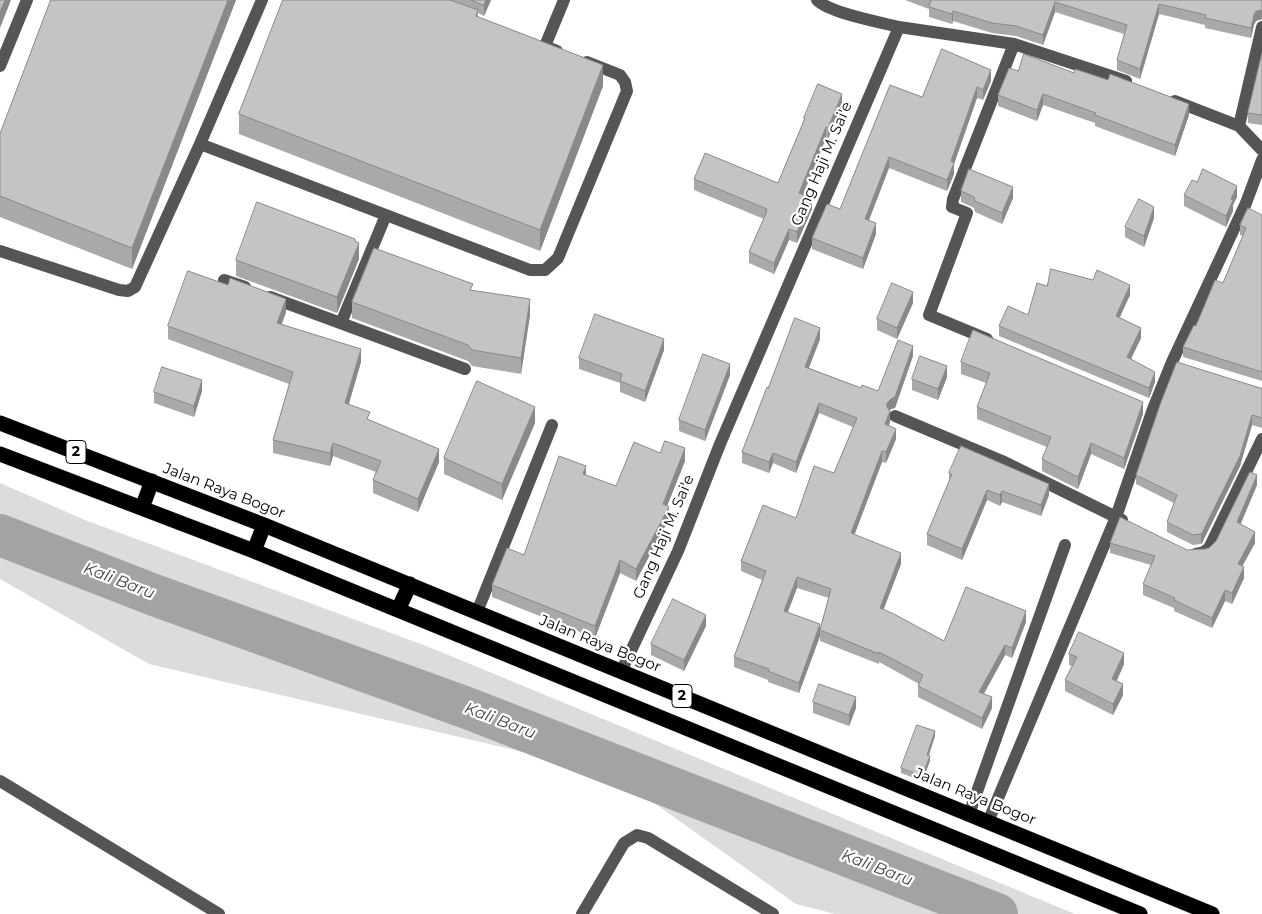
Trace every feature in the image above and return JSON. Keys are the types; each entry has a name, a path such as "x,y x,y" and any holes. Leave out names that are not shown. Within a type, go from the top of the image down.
{"highway":[{"name":"Jalan Raya Bogor","path":"0,423 152,481 410,584 1212,914"},
{"name":"2","path":"0,454 254,551 1140,914"},
{"path":"142,508 152,481"},
{"path":"254,551 264,525"},
{"path":"398,610 410,584"}],"street":[{"path":"0,66 27,0"},
{"path":"0,252 119,290 128,291 135,287 200,144 262,0"},
{"path":"200,144 530,270 545,270 558,258 627,91 625,82 620,75 540,45 564,0"},
{"path":"817,0 820,4 831,9 899,27 1014,44 1136,86"},
{"name":"Gang Haji M. Sai'e","path":"621,672 678,551 720,444 899,27"},
{"path":"1239,126 1262,27"},
{"path":"1000,345 929,315 967,213 952,207 953,199 1014,44"},
{"path":"1164,96 1239,126 1262,150"},
{"path":"988,822 1116,517 1149,407 1176,363 1246,203 1262,160"},
{"path":"341,323 386,215"},
{"path":"224,280 465,369"},
{"path":"895,416 1002,461 1133,525"},
{"path":"477,612 552,425"},
{"path":"1183,549 1191,554 1196,554 1204,552 1209,548 1262,439"},
{"path":"969,814 1065,545"},
{"path":"0,781 219,914"},
{"path":"582,914 624,843 638,835 648,838 773,914"}],"shaded area":[{"path":"0,483 85,520 429,647 1075,914 835,914 796,904 612,773 149,664 0,579"}],"building":[{"path":"0,0 5,0 0,12"},
{"path":"51,0 228,0 132,248 0,196 0,134"},
{"path":"283,0 450,0 478,10 476,16 603,65 540,230 239,114"},
{"path":"471,0 486,0 484,5"},
{"path":"931,0 1262,0 1262,10 1256,11 1251,28 1205,18 1206,15 1159,4 1140,69 1117,60 1127,25 1055,2 1043,35 1016,26 992,23 953,11 952,14 929,7"},
{"path":"942,49 991,70 983,90 977,87 951,161 954,163 947,180 889,157 865,219 876,223 863,258 812,238 827,204 840,209 890,85 922,97"},
{"path":"1262,53 1262,115 1248,113"},
{"path":"1024,54 1074,73 1075,69 1108,80 1110,74 1189,104 1175,145 1043,94 1037,110 998,95 1009,68 1018,71"},
{"path":"818,84 842,94 828,128 826,127 799,193 812,198 797,232 789,229 774,263 749,252 767,209 694,179 705,153 778,183"},
{"path":"969,169 1013,187 1002,213 975,201 974,197 961,191"},
{"path":"1203,169 1237,186 1226,216 1184,195 1192,180 1197,182"},
{"path":"1139,199 1154,207 1144,236 1125,227"},
{"path":"257,202 355,239 359,243 337,297 236,260"},
{"path":"1248,208 1262,215 1262,372 1183,347 1194,325 1196,326 1215,280 1223,283 1246,228 1240,225"},
{"path":"374,248 473,284 470,290 530,299 521,358 472,350 468,345 352,302"},
{"path":"1051,269 1093,280 1097,270 1130,285 1116,316 1141,328 1127,357 1155,372 1149,388 999,326 1008,306 1028,315 1037,283 1047,286"},
{"path":"188,271 228,285 230,278 286,299 277,323 361,349 345,403 370,412 367,419 439,449 418,499 373,480 381,461 333,443 330,453 273,440 293,372 168,326"},
{"path":"892,283 913,292 897,328 877,319"},
{"path":"595,314 664,339 645,391 620,381 622,374 579,358"},
{"path":"795,318 820,328 805,367 861,388 862,385 878,391 898,340 913,346 895,397 887,403 890,411 885,424 896,429 886,452 882,451 851,533 901,553 880,608 944,641 966,587 1026,611 1012,648 1005,645 979,692 992,697 982,718 918,686 923,675 879,652 879,654 820,630 831,589 797,577 784,611 820,624 799,683 768,671 769,669 734,657 766,571 741,561 763,505 796,518 814,466 834,473 857,418 819,403 796,462 773,453 769,462 742,452"},
{"path":"973,330 1143,402 1124,458 1091,443 1078,477 1042,459 1051,437 977,407 990,373 961,362"},
{"path":"703,354 730,364 705,430 679,420"},
{"path":"920,356 947,366 938,389 912,379"},
{"path":"1177,362 1262,388 1262,418 1252,415 1240,456 1202,533 1193,535 1167,522 1177,495 1136,475"},
{"path":"162,367 202,380 194,406 154,392"},
{"path":"477,381 535,407 502,484 444,458"},
{"path":"665,441 685,448 663,504 669,507 636,569 620,560 595,626 492,585 507,548 524,555 559,456 586,466 583,474 616,486 634,442 660,453"},
{"path":"961,446 1049,484 1041,505 1002,491 1000,495 987,490 962,549 927,534 952,474 949,473"},
{"path":"1250,472 1257,475 1237,522 1255,532 1238,564 1244,567 1232,593 1225,590 1212,618 1174,600 1175,598 1143,584 1155,556 1110,543 1120,517 1187,550 1209,548 1216,541"},
{"path":"673,599 706,615 684,660 651,644"},
{"path":"1079,632 1124,653 1112,679 1123,684 1113,704 1065,680 1077,657 1069,654"},
{"path":"819,684 856,697 849,715 813,702"},
{"path":"917,725 935,731 927,755 930,756 922,776 901,768"}],"waterway":[{"name":"Kali Baru","path":"0,535 154,595 467,708 997,914"}]}
